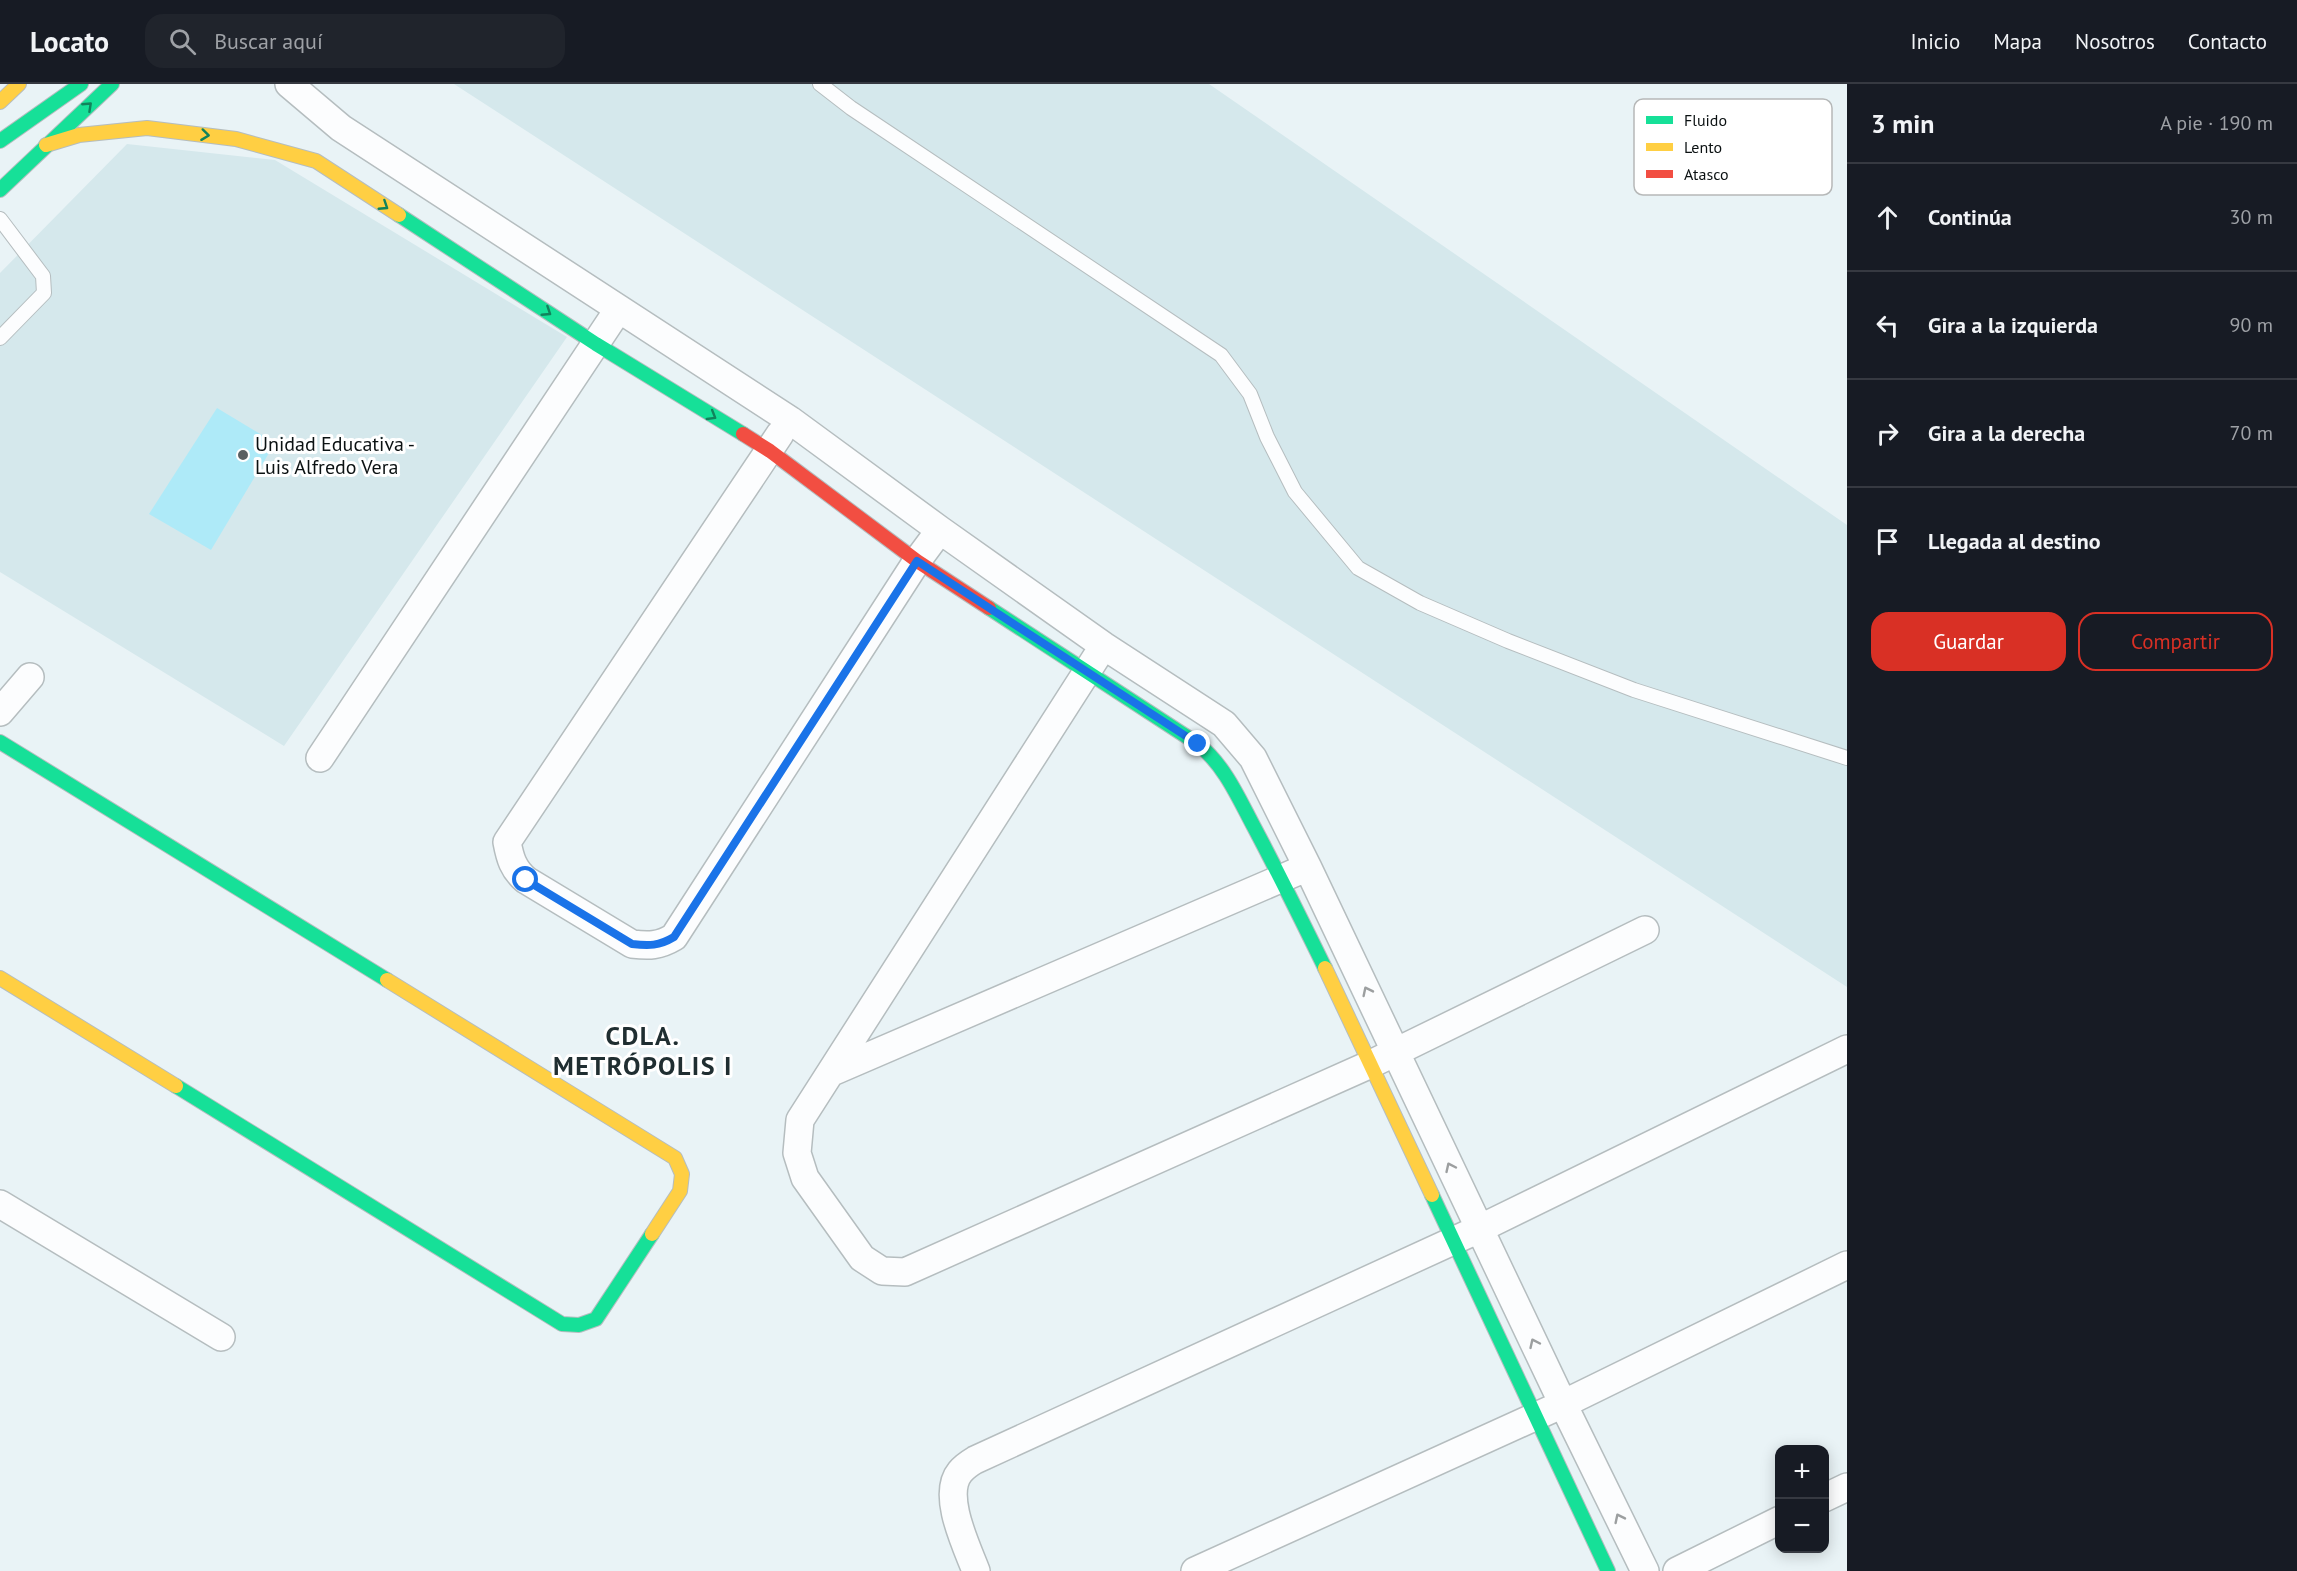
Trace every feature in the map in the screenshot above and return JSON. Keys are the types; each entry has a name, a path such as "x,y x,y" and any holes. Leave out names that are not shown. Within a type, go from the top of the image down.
{"main road":[{"path":"0,102 19,84"},
{"path":"0,141 81,84"},
{"path":"0,190 112,84"},
{"path":"46,145 80,135 147,128 236,139 316,161 596,344 770,451 917,561 1087,670 1214,757 1229,780 1282,879 1608,1571"},
{"path":"0,742 675,1158 682,1174 680,1191 596,1319 579,1325 562,1324 0,978"}],"street":[{"path":"289,84 340,128 790,420 1104,646 1224,724 1237,737 1253,758 1308,868 1479,1229 1645,1571"},
{"path":"320,758 618,310"},
{"path":"790,420 507,842 510,860 517,872 526,880 632,944 650,947 662,944 674,937 917,561 940,530"},
{"path":"1104,646 800,1120 797,1153 806,1178 862,1258 882,1271 905,1272 1371,1064 1645,930"},
{"path":"0,712 30,676"},
{"path":"832,1072 1308,868"},
{"path":"976,1571 954,1508 953,1492 959,1472 975,1460 1479,1229 1847,1049"},
{"path":"0,1204 221,1337"},
{"path":"1195,1571 1563,1404 1847,1265"},
{"path":"1829,1496 1847,1487"},
{"path":"1677,1571 1775,1522"}],"lane":[{"path":"820,84 861,115 1221,355 1250,394 1266,437 1295,492 1358,568 1420,603 1508,641 1634,690 1847,758"},
{"path":"0,219 43,276 44,293 0,338"}],"shaded area":[{"path":"454,84 1209,84 1847,525 1847,987"},
{"name":"Unidad Educativa - Luis Alfredo Vera","path":"127,144 275,160 567,337 284,746 0,572 0,273"},
{"path":"217,408 275,443 211,550 149,514"}],"traffic: fast":[{"path":"0,141 81,84"},
{"path":"0,190 112,84"},
{"path":"399,215 596,344 743,434"},
{"path":"989,608 1198,744 1208,753 1236,793 1325,968"},
{"path":"0,742 387,980"},
{"path":"176,1086 562,1324 579,1325 596,1319 652,1234"},
{"path":"1432,1195 1608,1571"}],"traffic: slow":[{"path":"0,102 19,84"},
{"path":"46,145 79,135 147,128 236,139 316,161 399,215"},
{"path":"1325,968 1432,1195"},
{"path":"0,978 176,1086"},
{"path":"387,980 675,1158 682,1174 680,1191 652,1234"}],"traffic: jam":[{"path":"743,434 770,451 917,561 989,608"}],"place":[{"name":"Unidad Educativa - Luis Alfredo Vera","path":"243,455"}],"district":[{"name":"CDLA. METRÓPOLIS I","path":"643,1051"}],"route":[{"path":"526,880 632,944 650,947 662,944 674,937 917,561 1198,744"}]}
